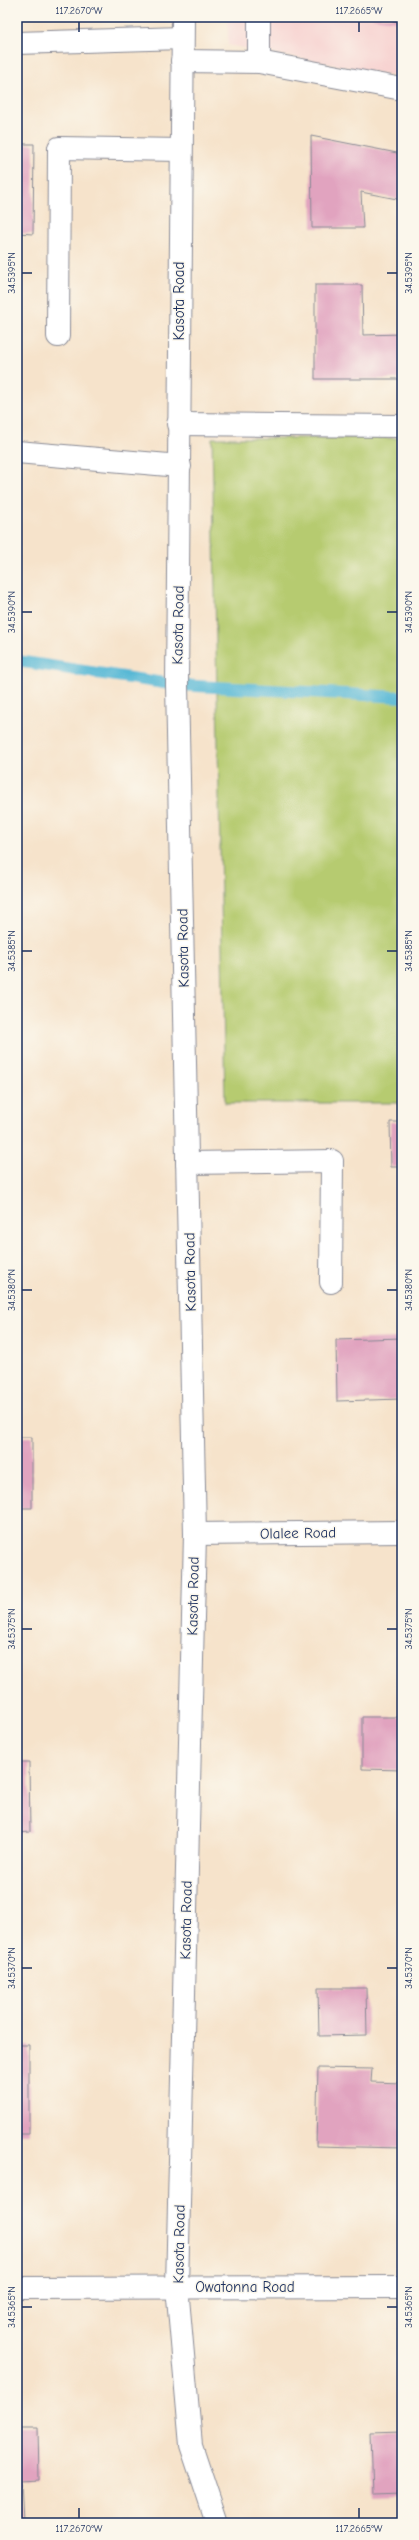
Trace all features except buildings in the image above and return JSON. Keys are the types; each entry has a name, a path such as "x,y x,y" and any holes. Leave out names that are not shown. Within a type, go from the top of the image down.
{"street":[{"name":"Kasota Road","path":"183,17 178,424 180,466 177,685 195,1534 177,2287 191,2445 217,2523"},
{"path":"259,17 259,62"},
{"path":"17,43 182,38"},
{"path":"182,62 259,62 402,89"},
{"path":"58,336 59,148 181,150"},
{"path":"178,424 402,426"},
{"path":"17,452 180,466"},
{"path":"187,1163 332,1161 331,1282"},
{"name":"Olalee Road","path":"195,1534 402,1532"},
{"name":"Owatonna Road","path":"17,2288 402,2287"}],"shaded area":[{"path":"228,17 402,17 402,77 228,45"}],"green space":[{"path":"212,438 402,438 402,1103 225,1103"}],"waterway":[{"path":"17,661 177,685 402,697"}]}
